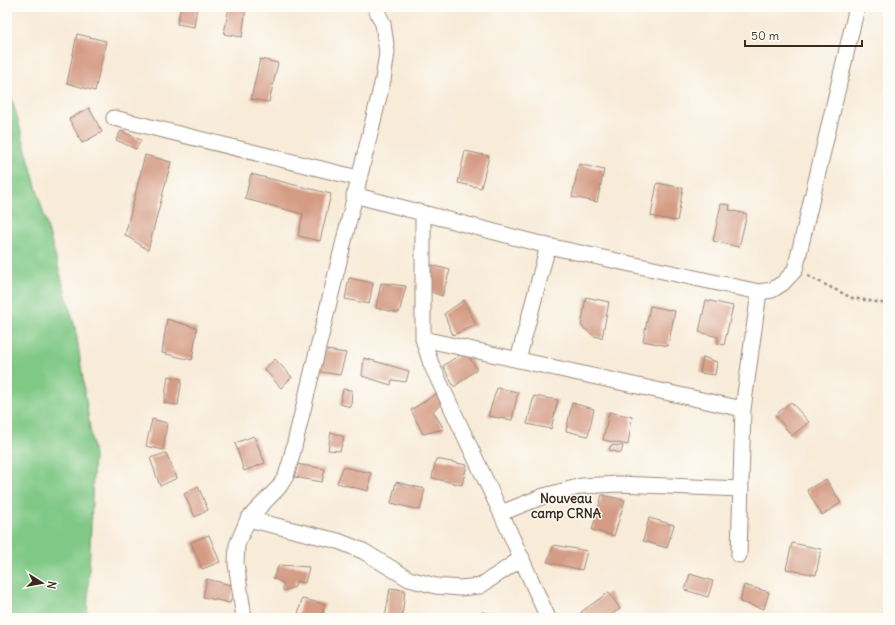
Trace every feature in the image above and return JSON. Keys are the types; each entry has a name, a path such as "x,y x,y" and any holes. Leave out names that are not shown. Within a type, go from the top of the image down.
{"street":[{"path":"244,618 236,563 237,545 248,519 279,487 286,476 383,80 387,52 383,24 375,7"},
{"path":"354,195 548,246 759,292 772,290 783,282 794,270 857,7"},
{"path":"114,118 358,178"},
{"path":"423,213 423,339 431,364 522,558 548,618"},
{"path":"518,360 548,246"},
{"path":"739,555 743,409 759,292"},
{"path":"423,339 743,409"},
{"path":"501,513 544,496 582,486 619,484 741,490"},
{"path":"248,519 338,541 363,551 409,579 436,586 460,588 480,586 522,558"}],"path":[{"path":"794,270 852,298 888,304"}],"green space":[{"path":"7,81 76,331 94,456 87,618 7,618"}],"building":[{"path":"181,7 197,7 194,27 177,24"},
{"path":"229,7 246,7 242,37 224,34"},
{"path":"77,34 106,41 95,91 67,83"},
{"path":"260,59 278,63 269,102 251,99"},
{"path":"89,108 102,132 82,143 69,119"},
{"path":"121,131 141,140 136,149 116,140"},
{"path":"465,151 489,156 481,188 458,183"},
{"path":"145,155 171,162 148,250 125,235"},
{"path":"579,164 604,170 597,202 572,197"},
{"path":"251,174 331,194 320,241 298,236 303,214 245,199"},
{"path":"657,183 683,188 677,221 651,216"},
{"path":"721,204 730,205 729,210 747,214 739,247 713,241"},
{"path":"427,264 450,270 442,296 423,289"},
{"path":"349,278 373,283 369,304 345,299"},
{"path":"381,283 406,286 399,313 376,308"},
{"path":"586,297 609,302 602,338 594,336 581,326"},
{"path":"464,300 476,325 453,335 444,314"},
{"path":"706,300 733,306 724,345 718,344 718,337 699,332"},
{"path":"650,306 675,311 668,346 643,341"},
{"path":"167,319 197,328 192,360 162,353"},
{"path":"320,349 346,353 340,375 315,371"},
{"path":"465,351 477,369 454,387 443,366"},
{"path":"703,357 717,362 715,375 700,373"},
{"path":"364,358 409,371 406,382 392,380 391,385 362,376"},
{"path":"275,359 292,377 281,388 264,369"},
{"path":"168,376 182,379 178,405 164,403"},
{"path":"497,388 518,392 512,420 488,416"},
{"path":"343,389 352,390 351,407 340,404"},
{"path":"439,392 443,403 433,411 444,429 423,434 411,410"},
{"path":"534,396 558,400 551,429 527,424"},
{"path":"791,402 809,422 792,436 775,415"},
{"path":"572,403 594,409 588,436 566,431"},
{"path":"609,412 632,417 628,445 603,440"},
{"path":"152,419 167,423 163,450 146,446"},
{"path":"331,432 344,437 340,451 328,450"},
{"path":"254,436 265,463 244,471 235,443"},
{"path":"611,445 623,446 621,453 609,450"},
{"path":"166,453 177,478 160,486 150,458"},
{"path":"436,459 467,465 462,485 432,478"},
{"path":"296,464 325,469 322,482 294,477"},
{"path":"343,467 371,473 368,491 337,483"},
{"path":"826,479 841,503 822,515 807,490"},
{"path":"396,482 425,489 420,510 391,503"},
{"path":"198,486 208,510 195,517 184,494"},
{"path":"602,495 625,500 614,536 592,530"},
{"path":"649,518 674,525 667,548 643,541"},
{"path":"209,535 220,562 202,569 191,542"},
{"path":"792,543 821,549 816,575 786,569"},
{"path":"554,545 587,551 582,570 547,562"},
{"path":"279,565 309,567 305,583 296,581 295,587 283,591 283,583 273,578"},
{"path":"690,574 713,581 708,597 685,590"},
{"path":"207,579 235,586 230,603 203,597"},
{"path":"744,585 769,592 764,609 740,602"},
{"path":"390,588 405,590 402,618 385,618"},
{"path":"609,592 620,609 606,618 585,618 581,612"},
{"path":"302,599 325,604 321,618 297,618"},
{"path":"482,612 504,616 503,618 480,618"}],"district":[{"name":"Nouveau camp CRNA","path":"566,506"}]}
